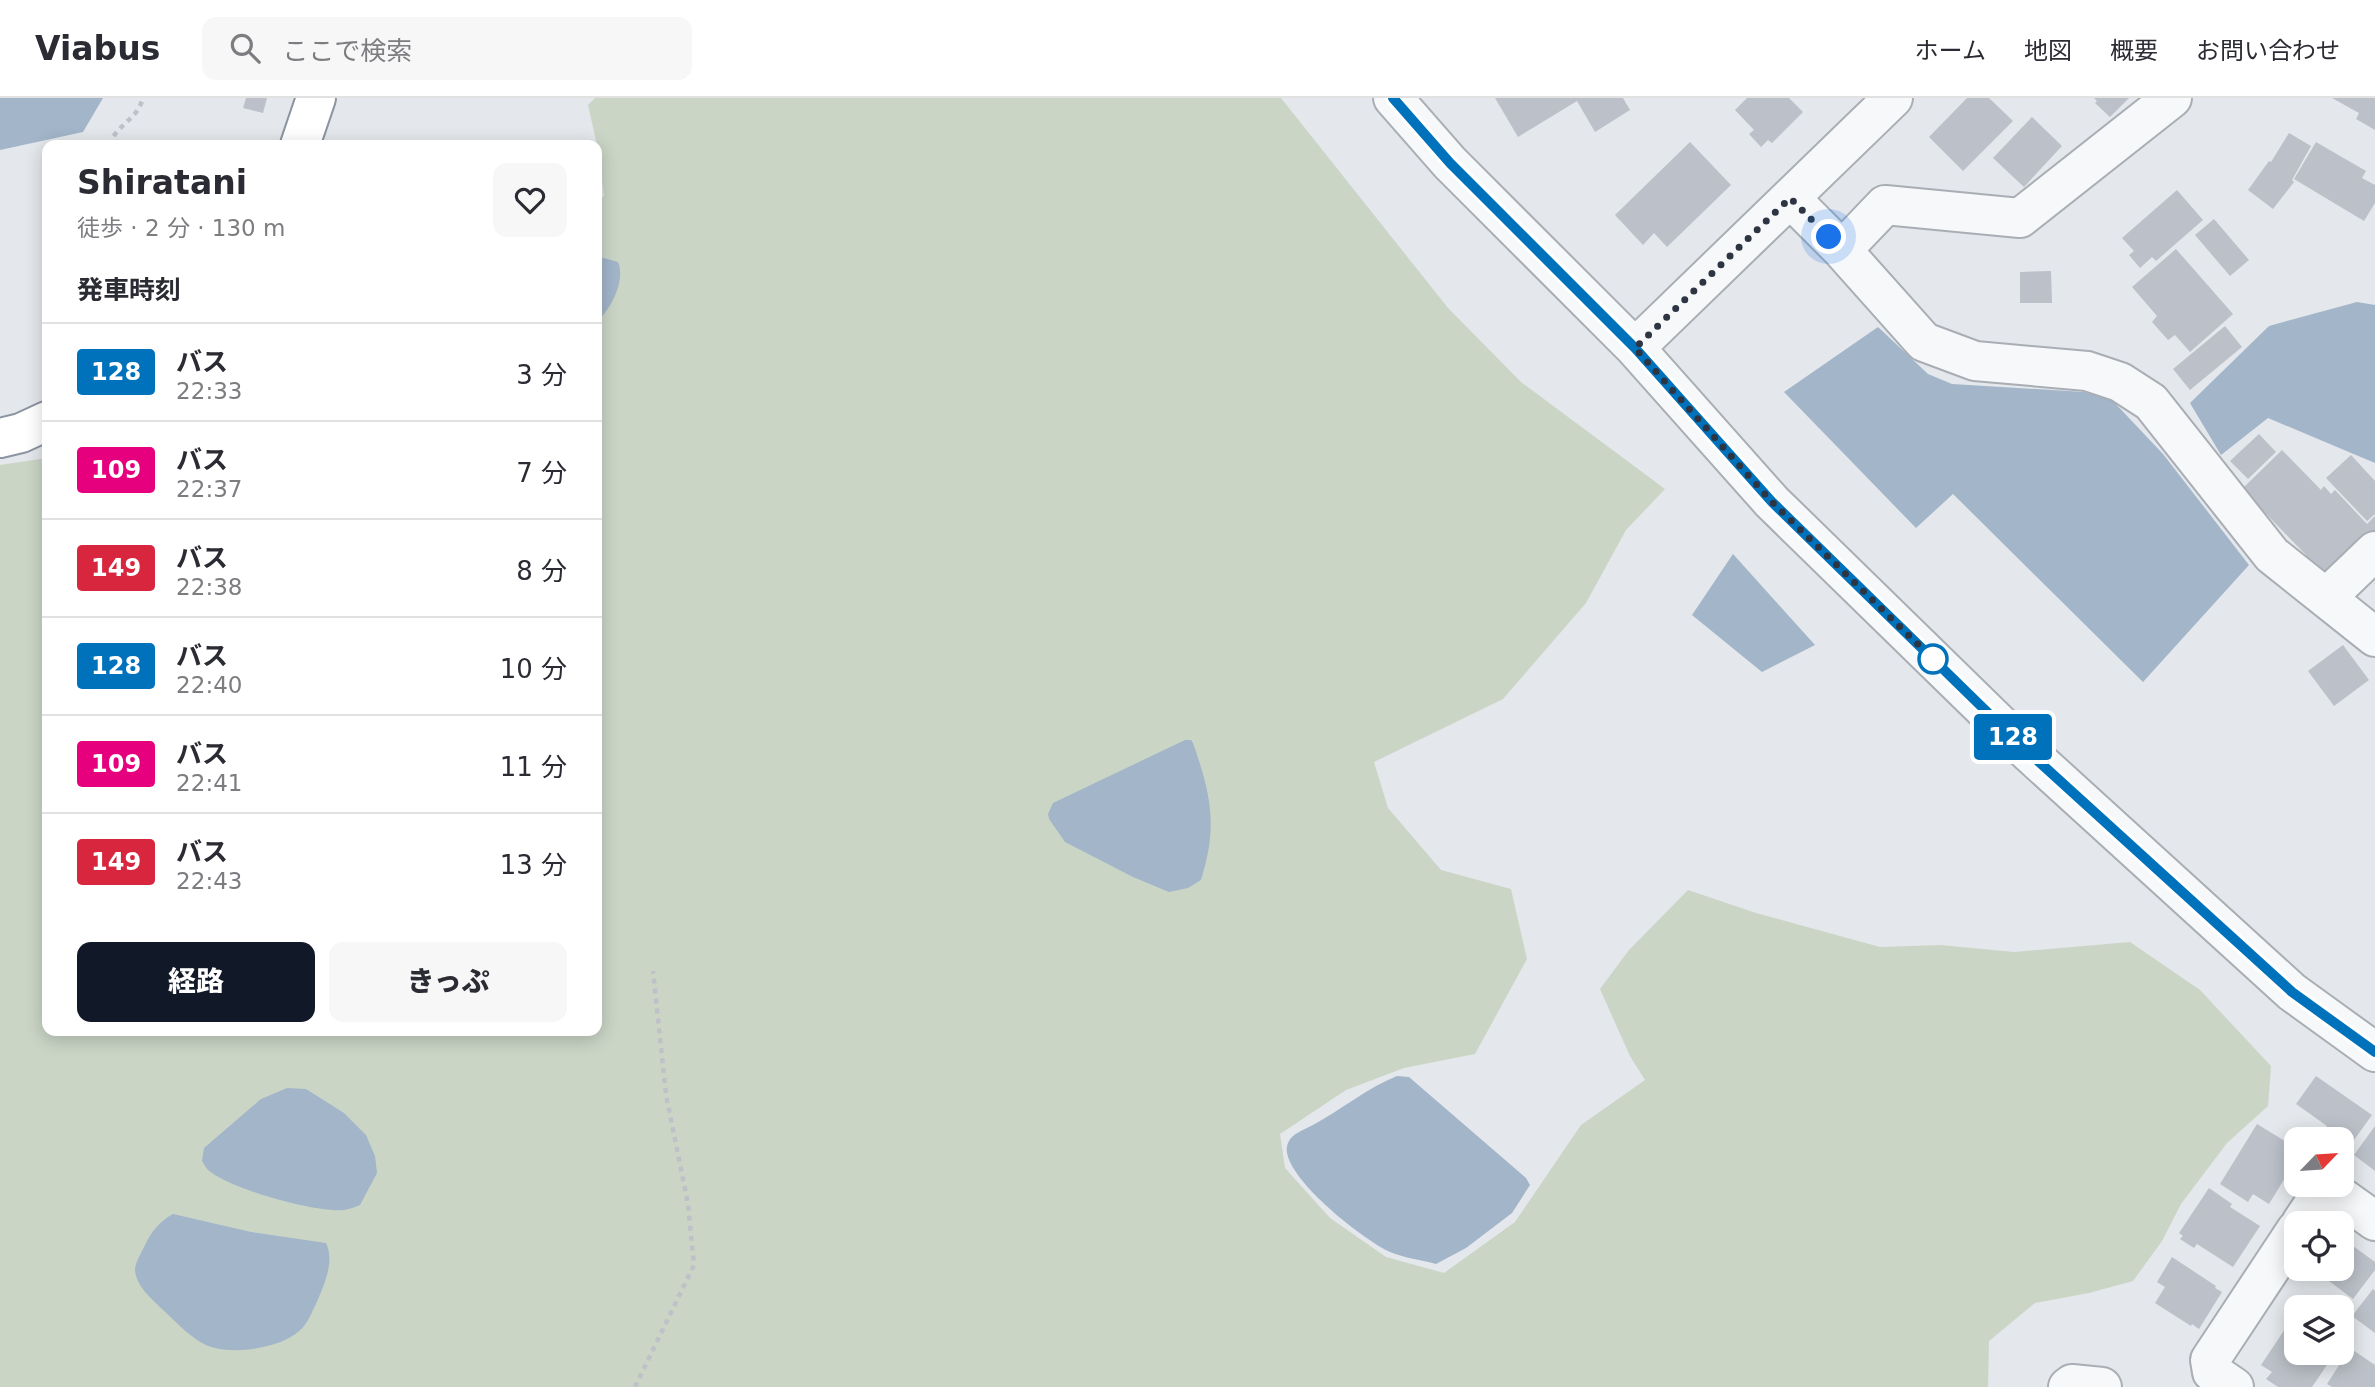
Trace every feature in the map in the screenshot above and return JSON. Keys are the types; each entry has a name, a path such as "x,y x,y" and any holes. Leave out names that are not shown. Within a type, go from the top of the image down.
{"highway":[{"path":"302,140 316,98"},
{"path":"0,438 21,433 42,423"}],"street":[{"path":"1393,98 1450,163 1635,348 1772,502 2025,749 2292,992 2375,1052"},
{"path":"1635,348 1893,98"},
{"path":"1842,250 1885,205 2020,218 2172,98"},
{"path":"1790,198 1842,250 1924,342 1975,361 2087,371 2120,382 2151,402 2272,555 2375,637"},
{"path":"2326,598 2375,551"},
{"path":"2309,1211 2321,1193 2333,1191 2375,1222"},
{"path":"2217,1382 2210,1360 2284,1248"},
{"path":"2068,1387 2072,1384 2102,1387"}],"path":[{"path":"114,140 113,137 121,126 139,111 143,98"},
{"path":"635,1387 694,1265 688,1204 666,1095 653,971"}],"green space":[{"path":"595,98 1281,98 1448,308 1521,382 1665,489 1626,530 1586,603 1503,699 1374,762 1388,808 1441,870 1511,889 1527,959 1475,1054 1404,1068 1346,1090 1280,1134 1285,1168 1330,1218 1386,1257 1444,1273 1515,1222 1581,1125 1645,1080 1630,1056 1600,989 1629,950 1688,890 1756,913 1880,947 1940,945 2014,952 2130,942 2200,990 2271,1066 2268,1106 2227,1143 2181,1204 2162,1241 2133,1281 2035,1303 1989,1341 1988,1387 0,1387 0,465 42,459 42,1036 602,1036 604,196 602,140 596,140 588,105"}],"water":[{"path":"0,98 103,98 83,132 0,150"},
{"path":"602,257 618,262 620,269 619,285 602,316"},
{"path":"2357,302 2375,305 2375,463 2268,418 2221,455 2190,403 2269,326"},
{"path":"1878,327 1928,374 1952,384 2084,392 2112,400 2163,454 2249,565 2143,682 1953,494 1916,528 1784,392"},
{"path":"1733,554 1815,645 1762,672 1692,615"},
{"path":"1185,740 1191,740 1193,743 1210,811 1209,843 1201,880 1188,888 1169,892 1065,842 1049,819 1048,814 1053,803"},
{"path":"1397,1076 1409,1077 1526,1178 1530,1185 1512,1213 1466,1248 1436,1264 1390,1252 1362,1234 1308,1187 1295,1171 1288,1156 1288,1143 1295,1134"},
{"path":"287,1088 306,1089 344,1113 366,1135 375,1156 377,1173 360,1205 344,1210 331,1210 294,1204 235,1185 205,1166 202,1161 204,1148 261,1099"},
{"path":"173,1214 251,1232 326,1243 329,1258 327,1274 316,1304 302,1328 290,1337 266,1346 225,1350 202,1343 181,1327 153,1301 138,1281 135,1270 137,1260 150,1236 160,1223"}],"building":[{"path":"246,98 267,98 263,113 243,108"},
{"path":"1495,98 1623,98 1630,110 1595,132 1577,101 1518,137"},
{"path":"1747,98 1789,98 1803,112 1772,143 1768,140 1761,147 1749,134 1754,130 1735,110"},
{"path":"1967,98 1989,98 2013,121 1963,171 1929,137"},
{"path":"2094,98 2129,98 2110,117 2095,103 2097,101"},
{"path":"2332,98 2375,98 2375,130 2356,119 2359,113"},
{"path":"2032,117 2062,146 2024,187 1993,158"},
{"path":"2289,133 2311,146 2292,180 2294,182 2273,209 2248,190 2269,161 2271,162"},
{"path":"1690,142 1731,185 1667,247 1654,233 1643,245 1615,215"},
{"path":"2316,142 2366,171 2362,178 2375,185 2375,203 2364,221 2294,179"},
{"path":"2177,190 2203,220 2156,261 2152,257 2140,268 2129,255 2134,251 2122,238"},
{"path":"2214,219 2249,260 2230,276 2195,235"},
{"path":"2176,249 2233,314 2190,352 2175,335 2168,340 2152,322 2157,316 2132,287"},
{"path":"2051,271 2052,303 2020,303 2020,272"},
{"path":"2225,326 2242,347 2190,390 2173,369"},
{"path":"2259,434 2276,452 2248,479 2230,461"},
{"path":"2282,450 2321,490 2324,486 2331,494 2335,490 2367,524 2375,516 2375,541 2331,581 2317,566 2313,570 2302,559 2306,555 2242,489"},
{"path":"2351,455 2375,481 2375,514 2367,521 2326,478"},
{"path":"2343,645 2369,680 2334,706 2308,671"},
{"path":"2316,1076 2372,1115 2354,1140 2354,1127 2326,1127 2296,1104"},
{"path":"2257,1124 2284,1141 2284,1180 2269,1204 2253,1194 2248,1202 2220,1184"},
{"path":"2375,1126 2375,1171 2354,1155"},
{"path":"2209,1188 2232,1204 2230,1207 2260,1226 2233,1267 2197,1244 2194,1248 2180,1239 2183,1236 2179,1233"},
{"path":"2354,1247 2375,1262 2375,1270 2354,1298 2354,1295 2348,1295 2329,1281 2354,1281"},
{"path":"2172,1257 2222,1292 2199,1329 2155,1303 2165,1287 2157,1282"},
{"path":"2373,1289 2375,1333 2354,1317 2354,1313"},
{"path":"2284,1330 2284,1365 2327,1365 2312,1387 2278,1387 2266,1379 2272,1372 2261,1365"},
{"path":"2354,1351 2375,1365 2375,1387 2332,1387 2327,1384 2339,1365 2354,1365"}],"bus line":[{"name":"128","path":"1393,98 1450,163 1635,348 1772,502 2025,749 2292,992 2375,1052"}],"route":[{"path":"1829,237 1790,198 1635,348 1772,502 1933,659"}]}
